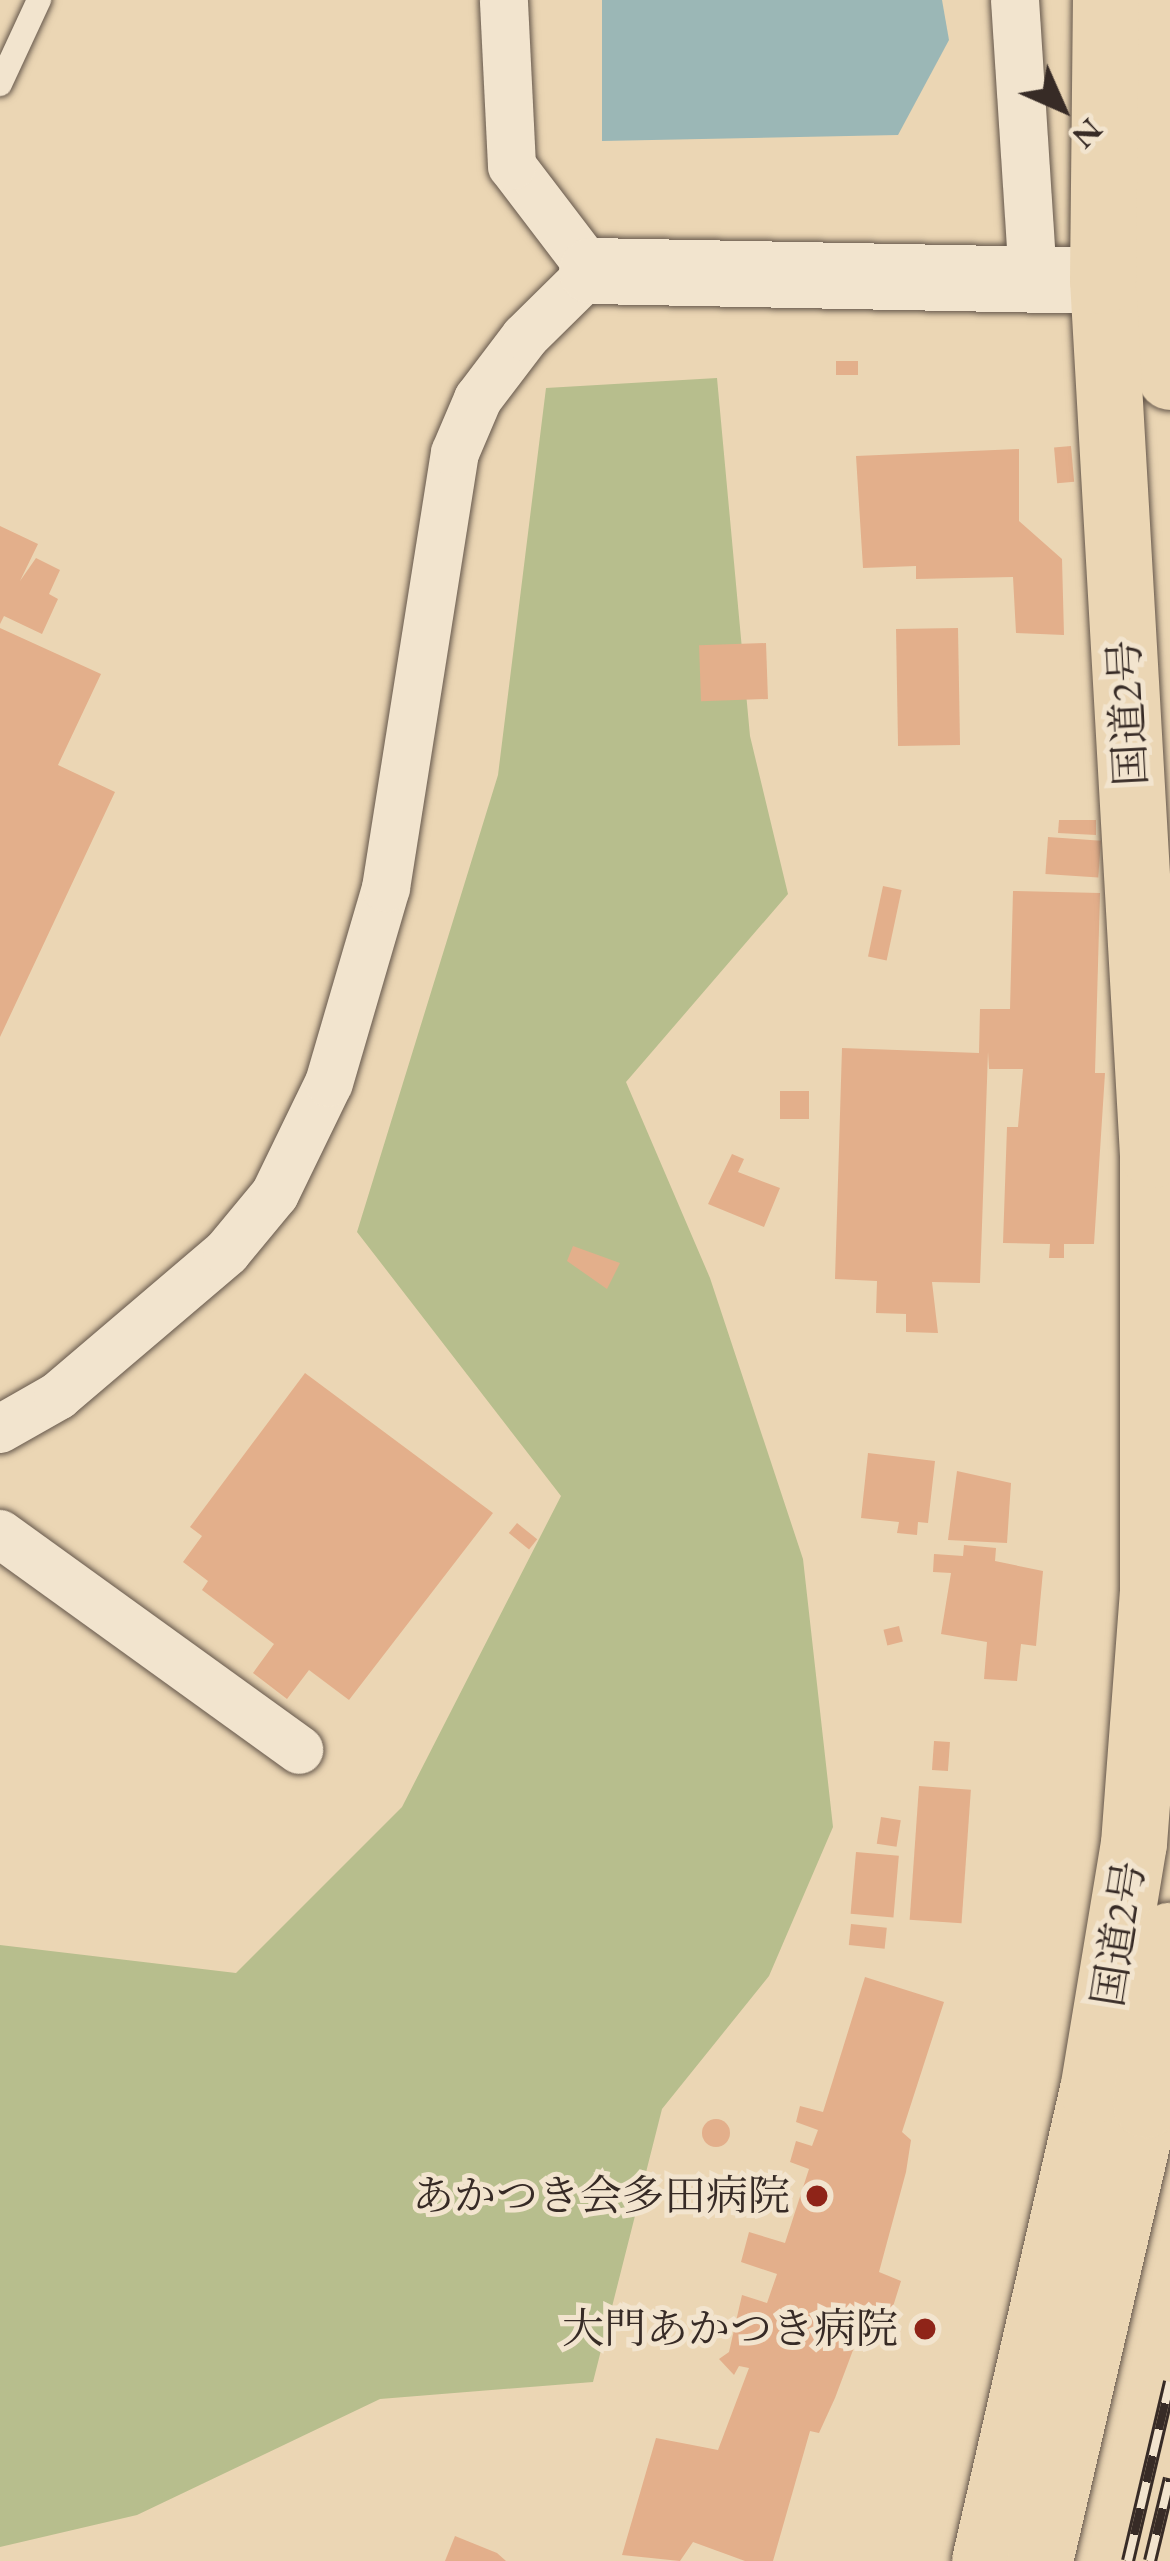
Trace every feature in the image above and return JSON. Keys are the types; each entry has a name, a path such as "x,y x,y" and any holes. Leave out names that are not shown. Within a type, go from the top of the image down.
{"highway":[{"name":"国道2号","path":"986,2561 1093,2091 1134,1844 1154,1593 1153,1155 1135,281 1106,0"},
{"name":"国道2号","path":"1163,0 1135,281 1170,377"},
{"name":"国道2号","path":"1040,2561 1146,2104 1170,1936"}],"street":[{"path":"504,0 512,166 592,271"},
{"path":"1015,0 1033,281"},
{"path":"0,1429 58,1396 227,1252 274,1194 329,1083 386,888 455,453 478,399 525,337 592,271 1135,281"},
{"path":"0,1534 299,1750"}],"lane":[{"path":"0,84 38,0"}],"green space":[{"path":"717,378 750,736 788,894 626,1082 710,1278 803,1559 833,1827 769,1976 662,2109 593,2382 380,2399 137,2515 0,2547 0,1945 236,1973 402,1807 561,1496 357,1232 498,775 546,388"}],"water":[{"path":"602,0 942,0 949,40 898,135 602,141"}],"building":[{"path":"836,361 858,361 858,375 836,375"},
{"path":"1071,446 1074,482 1057,483 1054,447"},
{"path":"1019,449 1019,521 1062,559 1064,635 1016,633 1013,577 916,579 916,566 863,568 856,456"},
{"path":"0,526 38,544 20,581 36,558 60,570 49,594 58,599 42,634 4,616 0,624"},
{"path":"0,628 101,674 58,765 115,792 0,1037"},
{"path":"958,628 960,745 898,746 896,629"},
{"path":"766,643 768,699 701,701 699,645"},
{"path":"1059,820 1096,820 1096,835 1058,833"},
{"path":"1048,837 1101,841 1098,878 1045,874"},
{"path":"883,886 902,890 887,960 868,956"},
{"path":"1013,891 1100,893 1095,1073 1105,1073 1094,1244 1064,1244 1064,1258 1049,1258 1050,1244 1003,1243 1007,1127 1018,1127 1023,1069 989,1069 988,1052 980,1283 932,1282 938,1333 906,1332 906,1314 876,1313 877,1281 835,1279 842,1048 979,1053 980,1009 1010,1009"},
{"path":"780,1091 809,1091 809,1119 780,1119"},
{"path":"732,1154 744,1159 738,1172 780,1188 764,1227 708,1204"},
{"path":"573,1246 620,1263 607,1289 567,1261"},
{"path":"305,1373 493,1513 349,1700 309,1670 287,1699 253,1673 274,1644 202,1590 208,1581 183,1562 202,1536 190,1527"},
{"path":"868,1453 935,1461 928,1523 918,1522 917,1535 897,1533 899,1522 861,1518"},
{"path":"957,1471 1011,1483 1007,1543 948,1540"},
{"path":"517,1523 537,1539 529,1549 509,1533"},
{"path":"964,1545 996,1548 995,1561 1043,1571 1036,1646 1021,1644 1017,1681 984,1679 987,1642 941,1634 951,1573 933,1572 934,1554 963,1556"},
{"path":"899,1626 903,1642 887,1645 883,1630"},
{"path":"934,1741 950,1742 948,1771 932,1770"},
{"path":"919,1786 971,1790 962,1923 910,1920"},
{"path":"881,1817 901,1820 897,1847 877,1844"},
{"path":"856,1852 899,1856 893,1918 851,1914"},
{"path":"851,1924 887,1928 885,1949 849,1945"},
{"path":"865,1977 944,2002 902,2132 911,2140 906,2172 879,2272 901,2281 891,2313 870,2305 819,2433 810,2431 773,2561 745,2561 693,2542 680,2561 622,2555 656,2438 718,2450 749,2368 739,2366 734,2375 719,2359 729,2352 742,2295 767,2303 777,2274 741,2262 749,2232 785,2243 809,2169 790,2162 796,2141 812,2146 818,2130 796,2122 800,2106 823,2112"},
{"path":"716,2119 726,2123 730,2133 726,2143 716,2147 706,2143 702,2133 706,2123"},
{"path":"455,2536 497,2553 506,2561 445,2561"}],"railway":[{"path":"1128,2561 1170,2382"},
{"path":"1150,2561 1170,2478"}],"place":[{"name":"あかつき会多田病院","path":"817,2196"},
{"name":"大門あかつき病院","path":"925,2329"}]}
